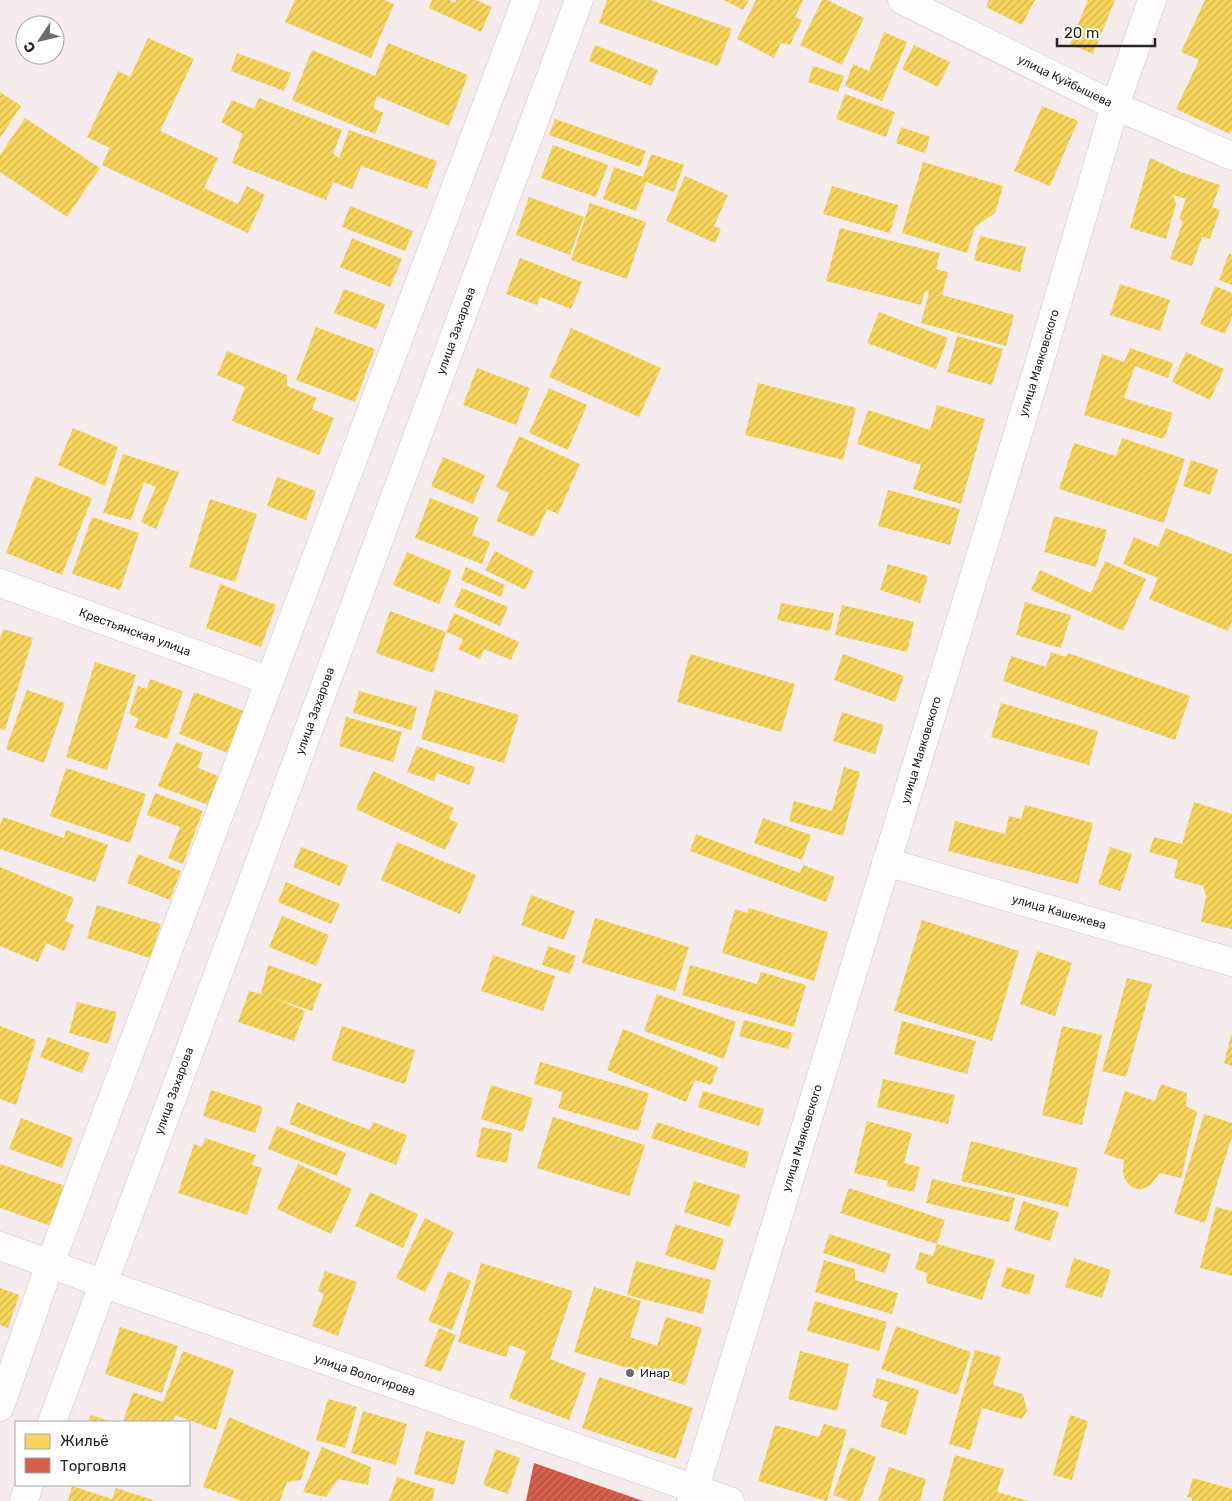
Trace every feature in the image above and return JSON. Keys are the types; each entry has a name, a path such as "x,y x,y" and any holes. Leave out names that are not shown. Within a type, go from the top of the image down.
{"street":[{"path":"0,1407 50,1264 526,0"},
{"name":"улица Захарова","path":"52,1421 579,0"},
{"name":"улица Куйбышева","path":"902,0 1115,106 1232,156"},
{"name":"улица Маяковского","path":"693,1495 1040,361 1115,106 1152,0"},
{"name":"Крестьянская улица","path":"0,583 270,681"},
{"name":"улица Кашежева","path":"886,862 1232,962"},
{"name":"улица Вологирова","path":"0,1246 693,1495 730,1501"},
{"path":"24,1501 30,1486"}],"building: Жильё":[{"path":"295,0 384,0 394,4 371,58 285,22"},
{"path":"432,0 449,0 455,3 456,0 476,0 492,7 481,32 429,8"},
{"path":"607,0 650,0 732,29 718,66 599,23"},
{"path":"724,0 749,0 743,10"},
{"path":"756,0 803,0 795,17 802,20 790,45 781,43 774,58 737,39"},
{"path":"822,0 827,0 864,18 842,65 800,45"},
{"path":"989,0 1035,0 1022,25 986,7"},
{"path":"1088,0 1115,0 1093,54 1070,44"},
{"path":"1205,0 1232,0 1232,130 1230,134 1176,109 1199,60 1181,52"},
{"path":"884,32 907,42 882,101 845,86 853,64 869,71"},
{"path":"148,38 194,59 160,131 218,158 204,188 238,204 247,186 265,195 248,233 102,165 110,148 87,137 118,71 130,77"},
{"path":"388,43 468,75 449,126 377,96 373,108 384,113 375,134 292,100 312,50 375,76"},
{"path":"595,45 658,70 651,86 589,61"},
{"path":"914,45 950,62 938,87 902,69"},
{"path":"237,53 291,73 284,91 231,71"},
{"path":"813,66 844,76 838,92 808,82"},
{"path":"0,92 21,106 0,138"},
{"path":"845,94 895,112 886,137 836,119"},
{"path":"259,98 342,130 333,154 339,158 349,130 437,161 427,189 361,166 352,189 333,182 326,200 232,163 243,134 221,122 232,100 254,109"},
{"path":"1042,106 1078,121 1050,186 1014,171"},
{"path":"25,118 100,168 67,217 0,172 0,155"},
{"path":"555,119 646,151 640,167 549,135"},
{"path":"901,127 930,137 925,153 896,143"},
{"path":"553,145 608,165 596,197 541,178"},
{"path":"651,154 684,165 674,192 646,182 636,211 603,199 614,167 643,177"},
{"path":"1150,158 1181,172 1220,185 1212,207 1220,210 1210,239 1202,237 1192,266 1170,259 1183,221 1179,219 1186,199 1173,195 1176,204 1166,239 1130,228"},
{"path":"923,162 1003,186 995,213 975,227 967,253 902,233"},
{"path":"685,176 728,195 714,226 721,229 715,243 666,221"},
{"path":"832,186 898,205 890,233 823,214"},
{"path":"529,197 584,217 570,255 516,235"},
{"path":"590,203 646,222 627,279 571,260"},
{"path":"350,206 413,231 405,251 342,227"},
{"path":"840,228 940,253 936,269 948,272 942,295 1014,315 1006,346 921,323 929,292 925,291 921,305 826,281"},
{"path":"980,236 1026,247 1020,272 974,260"},
{"path":"352,238 402,259 390,287 340,267"},
{"path":"1229,253 1232,255 1232,285 1219,280"},
{"path":"520,258 582,282 571,309 540,297 537,305 506,294"},
{"path":"1120,284 1170,300 1160,331 1110,315"},
{"path":"1215,286 1232,293 1232,317 1225,334 1200,324"},
{"path":"344,289 385,304 376,329 334,313"},
{"path":"879,312 948,338 936,369 867,343"},
{"path":"316,327 375,349 355,402 296,380"},
{"path":"571,328 661,368 639,417 549,377"},
{"path":"957,336 1003,349 992,385 947,372"},
{"path":"1130,348 1173,363 1168,378 1135,366 1124,398 1173,413 1164,439 1084,415 1102,354 1124,362"},
{"path":"227,351 287,375 287,386 317,398 312,409 334,418 319,455 232,421 245,387 217,375"},
{"path":"1186,352 1224,369 1210,400 1172,382"},
{"path":"477,368 530,388 516,425 463,405"},
{"path":"758,383 856,408 843,460 745,435"},
{"path":"549,388 587,405 568,450 529,433"},
{"path":"937,405 985,419 961,504 913,489 921,465 857,444 868,410 930,430"},
{"path":"73,428 118,447 105,486 58,465"},
{"path":"519,436 580,464 558,514 547,509 534,537 496,521 509,493 496,487"},
{"path":"1122,438 1185,459 1164,523 1059,489 1074,443 1116,456"},
{"path":"123,454 179,472 156,529 141,522 156,487 144,482 131,520 103,513"},
{"path":"443,457 485,475 473,504 431,486"},
{"path":"1191,460 1218,469 1210,495 1183,486"},
{"path":"35,476 92,498 62,575 6,553"},
{"path":"277,477 316,491 306,520 267,506"},
{"path":"888,490 960,509 950,545 878,526"},
{"path":"430,498 479,517 472,535 490,542 482,564 415,538"},
{"path":"210,499 257,514 235,582 189,567"},
{"path":"1054,516 1107,530 1096,567 1044,552"},
{"path":"92,517 139,533 120,590 72,574"},
{"path":"1166,528 1232,554 1232,621 1228,631 1149,599 1158,578 1123,564 1134,537 1158,547"},
{"path":"495,551 534,571 525,590 485,570"},
{"path":"407,552 452,571 439,604 393,585"},
{"path":"1105,561 1146,579 1123,631 1031,590 1040,570 1091,593"},
{"path":"888,564 928,576 920,603 880,590"},
{"path":"466,567 505,585 501,597 461,580"},
{"path":"220,584 276,605 261,647 206,628"},
{"path":"462,588 508,607 500,626 454,606"},
{"path":"1025,602 1071,615 1061,648 1016,635"},
{"path":"781,603 834,613 830,631 777,620"},
{"path":"842,605 914,622 907,652 835,635"},
{"path":"390,611 446,632 433,673 376,653"},
{"path":"454,613 519,642 511,660 484,649 480,659 458,649 463,639 446,632"},
{"path":"3,629 33,638 5,730 0,729 0,640"},
{"path":"1051,652 1066,657 1068,653 1190,696 1175,740 1003,681 1011,656 1046,667"},
{"path":"690,654 795,684 781,732 677,702"},
{"path":"843,654 904,676 895,702 834,680"},
{"path":"95,662 136,675 107,770 66,757"},
{"path":"150,679 183,691 167,739 135,728 138,718 129,714 138,686 147,689"},
{"path":"27,690 65,703 44,763 6,749"},
{"path":"435,690 519,715 504,763 421,739"},
{"path":"359,691 417,707 411,730 353,713"},
{"path":"194,692 250,713 233,755 179,734"},
{"path":"1001,703 1098,731 1089,765 991,737"},
{"path":"842,712 884,725 875,754 833,741"},
{"path":"346,717 402,732 393,762 339,746"},
{"path":"176,742 203,753 198,768 226,779 214,807 158,786"},
{"path":"417,746 475,767 469,785 437,773 434,781 407,772"},
{"path":"844,767 860,772 843,836 789,821 794,801 832,811"},
{"path":"66,768 146,794 130,843 50,816"},
{"path":"373,771 454,808 449,819 458,823 445,850 356,809"},
{"path":"155,793 203,811 183,864 168,858 180,827 147,815"},
{"path":"1194,802 1232,814 1232,929 1201,922 1206,896 1203,886 1174,878 1178,860 1149,852 1154,837 1182,844"},
{"path":"1025,805 1093,823 1078,884 948,851 955,821 1005,834 1009,816 1021,819"},
{"path":"3,817 64,838 66,830 108,845 95,882 0,849 0,826"},
{"path":"763,818 811,835 802,860 754,843"},
{"path":"696,834 800,873 803,865 835,877 826,902 690,851"},
{"path":"397,842 476,875 460,914 381,880"},
{"path":"301,847 348,865 340,886 293,867"},
{"path":"1110,847 1132,854 1120,891 1098,884"},
{"path":"138,854 181,871 170,900 127,883"},
{"path":"0,867 74,898 65,921 74,925 64,951 46,943 38,962 0,946"},
{"path":"286,882 340,904 331,924 278,902"},
{"path":"531,895 575,911 564,940 521,925"},
{"path":"97,905 161,924 150,958 87,938"},
{"path":"749,908 828,932 814,981 722,953 735,909 747,913"},
{"path":"282,916 329,935 316,966 269,947"},
{"path":"595,918 689,947 675,991 582,963"},
{"path":"922,920 1019,951 992,1041 894,1011"},
{"path":"548,946 576,956 570,974 542,965"},
{"path":"1037,951 1072,963 1055,1016 1020,1004"},
{"path":"493,955 555,976 543,1011 481,991"},
{"path":"268,965 322,984 312,1011 273,998 305,1011 294,1041 238,1022 249,991 261,994"},
{"path":"690,965 757,984 761,972 806,985 794,1027 682,995"},
{"path":"1127,978 1152,984 1126,1077 1102,1071"},
{"path":"657,994 736,1022 724,1059 644,1031"},
{"path":"77,1002 117,1012 108,1044 69,1033"},
{"path":"744,1020 793,1033 788,1049 739,1036"},
{"path":"902,1021 976,1041 967,1074 894,1054"},
{"path":"0,1026 36,1040 16,1105 0,1099"},
{"path":"342,1026 415,1050 405,1084 331,1060"},
{"path":"1062,1026 1102,1035 1082,1125 1042,1115"},
{"path":"623,1029 718,1067 711,1085 695,1080 686,1102 607,1070"},
{"path":"1232,1035 1232,1066 1224,1063"},
{"path":"48,1037 90,1053 82,1073 40,1057"},
{"path":"540,1062 649,1093 638,1131 558,1108 563,1092 534,1084"},
{"path":"883,1079 955,1095 948,1124 877,1107"},
{"path":"1161,1084 1187,1093 1186,1106 1197,1112 1181,1178 1160,1173 1149,1186 1140,1190 1130,1186 1124,1178 1124,1160 1104,1154 1125,1091 1155,1101"},
{"path":"491,1085 533,1098 523,1132 481,1119"},
{"path":"211,1090 263,1107 255,1133 203,1116"},
{"path":"703,1091 764,1109 759,1126 698,1107"},
{"path":"297,1102 370,1130 373,1122 407,1135 396,1165 289,1124"},
{"path":"1204,1114 1232,1123 1232,1136 1205,1223 1174,1213"},
{"path":"553,1117 645,1145 629,1196 537,1168"},
{"path":"21,1118 73,1138 62,1168 9,1149"},
{"path":"867,1121 912,1133 904,1163 920,1167 914,1192 887,1186 888,1181 854,1173"},
{"path":"657,1122 749,1152 745,1168 651,1138"},
{"path":"277,1126 346,1153 337,1176 268,1149"},
{"path":"482,1127 512,1133 507,1163 476,1157"},
{"path":"205,1138 256,1155 252,1165 262,1168 247,1215 178,1193 194,1144 202,1147"},
{"path":"971,1141 1078,1168 1068,1207 961,1181"},
{"path":"0,1164 65,1186 51,1226 0,1208"},
{"path":"298,1164 352,1189 331,1234 277,1209"},
{"path":"932,1179 1015,1198 1009,1222 926,1203"},
{"path":"694,1181 740,1195 730,1227 684,1212"},
{"path":"849,1188 945,1220 937,1244 840,1213"},
{"path":"370,1192 418,1214 403,1248 355,1226"},
{"path":"1023,1201 1059,1212 1050,1241 1014,1230"},
{"path":"1216,1207 1232,1211 1232,1276 1200,1268"},
{"path":"425,1218 454,1232 425,1292 396,1278"},
{"path":"675,1224 724,1239 715,1271 665,1255"},
{"path":"829,1234 891,1254 885,1273 823,1253"},
{"path":"937,1244 995,1260 982,1300 926,1283 927,1273 915,1269 920,1252 933,1256"},
{"path":"1074,1258 1111,1270 1102,1298 1065,1287"},
{"path":"824,1260 855,1269 855,1280 898,1293 892,1314 815,1292"},
{"path":"636,1261 711,1280 703,1314 627,1295"},
{"path":"481,1263 573,1291 550,1359 586,1373 569,1420 509,1398 526,1351 510,1345 506,1357 458,1342"},
{"path":"1007,1267 1035,1275 1029,1295 1001,1287"},
{"path":"325,1271 357,1282 338,1336 312,1326 324,1294 318,1291"},
{"path":"448,1271 471,1281 452,1330 428,1321"},
{"path":"594,1287 641,1301 630,1337 657,1346 666,1317 702,1328 685,1385 574,1352"},
{"path":"0,1288 19,1295 8,1328 0,1325"},
{"path":"815,1301 887,1322 879,1351 807,1331"},
{"path":"896,1326 971,1352 957,1395 881,1369"},
{"path":"120,1327 178,1346 162,1393 105,1374"},
{"path":"439,1328 456,1335 441,1372 424,1366"},
{"path":"975,1350 1001,1357 993,1385 1023,1394 1027,1411 1022,1419 982,1408 970,1450 949,1444"},
{"path":"183,1351 234,1370 216,1430 175,1415 173,1421 123,1421 133,1392 163,1402"},
{"path":"800,1351 849,1364 837,1411 788,1399"},
{"path":"599,1377 693,1408 676,1459 582,1428"},
{"path":"877,1378 919,1390 906,1435 880,1427 888,1402 872,1397"},
{"path":"328,1399 357,1407 345,1448 316,1440"},
{"path":"363,1411 407,1424 396,1465 351,1453"},
{"path":"91,1415 109,1421 88,1421"},
{"path":"1070,1415 1088,1421 1072,1480 1053,1475"},
{"path":"229,1417 310,1452 301,1480 287,1482 280,1501 242,1501 203,1487"},
{"path":"824,1424 847,1430 827,1501 758,1481 775,1425 819,1437"},
{"path":"426,1431 465,1441 454,1485 414,1474"},
{"path":"322,1447 371,1467 368,1485 338,1479 326,1497 303,1492"},
{"path":"850,1447 876,1457 860,1501 850,1501 833,1495"},
{"path":"496,1449 520,1458 508,1494 483,1485"},
{"path":"955,1455 1004,1469 997,1492 1029,1501 942,1501"},
{"path":"889,1467 926,1479 920,1501 878,1501"},
{"path":"397,1477 435,1489 432,1501 389,1501"},
{"path":"1193,1478 1232,1489 1232,1501 1192,1501 1192,1498 1187,1497"},
{"path":"72,1486 112,1499 116,1488 156,1501 68,1501"}],"building: Торговля":[{"path":"534,1463 643,1501 526,1501"}],"place":[{"name":"Инар","path":"630,1373"}]}
